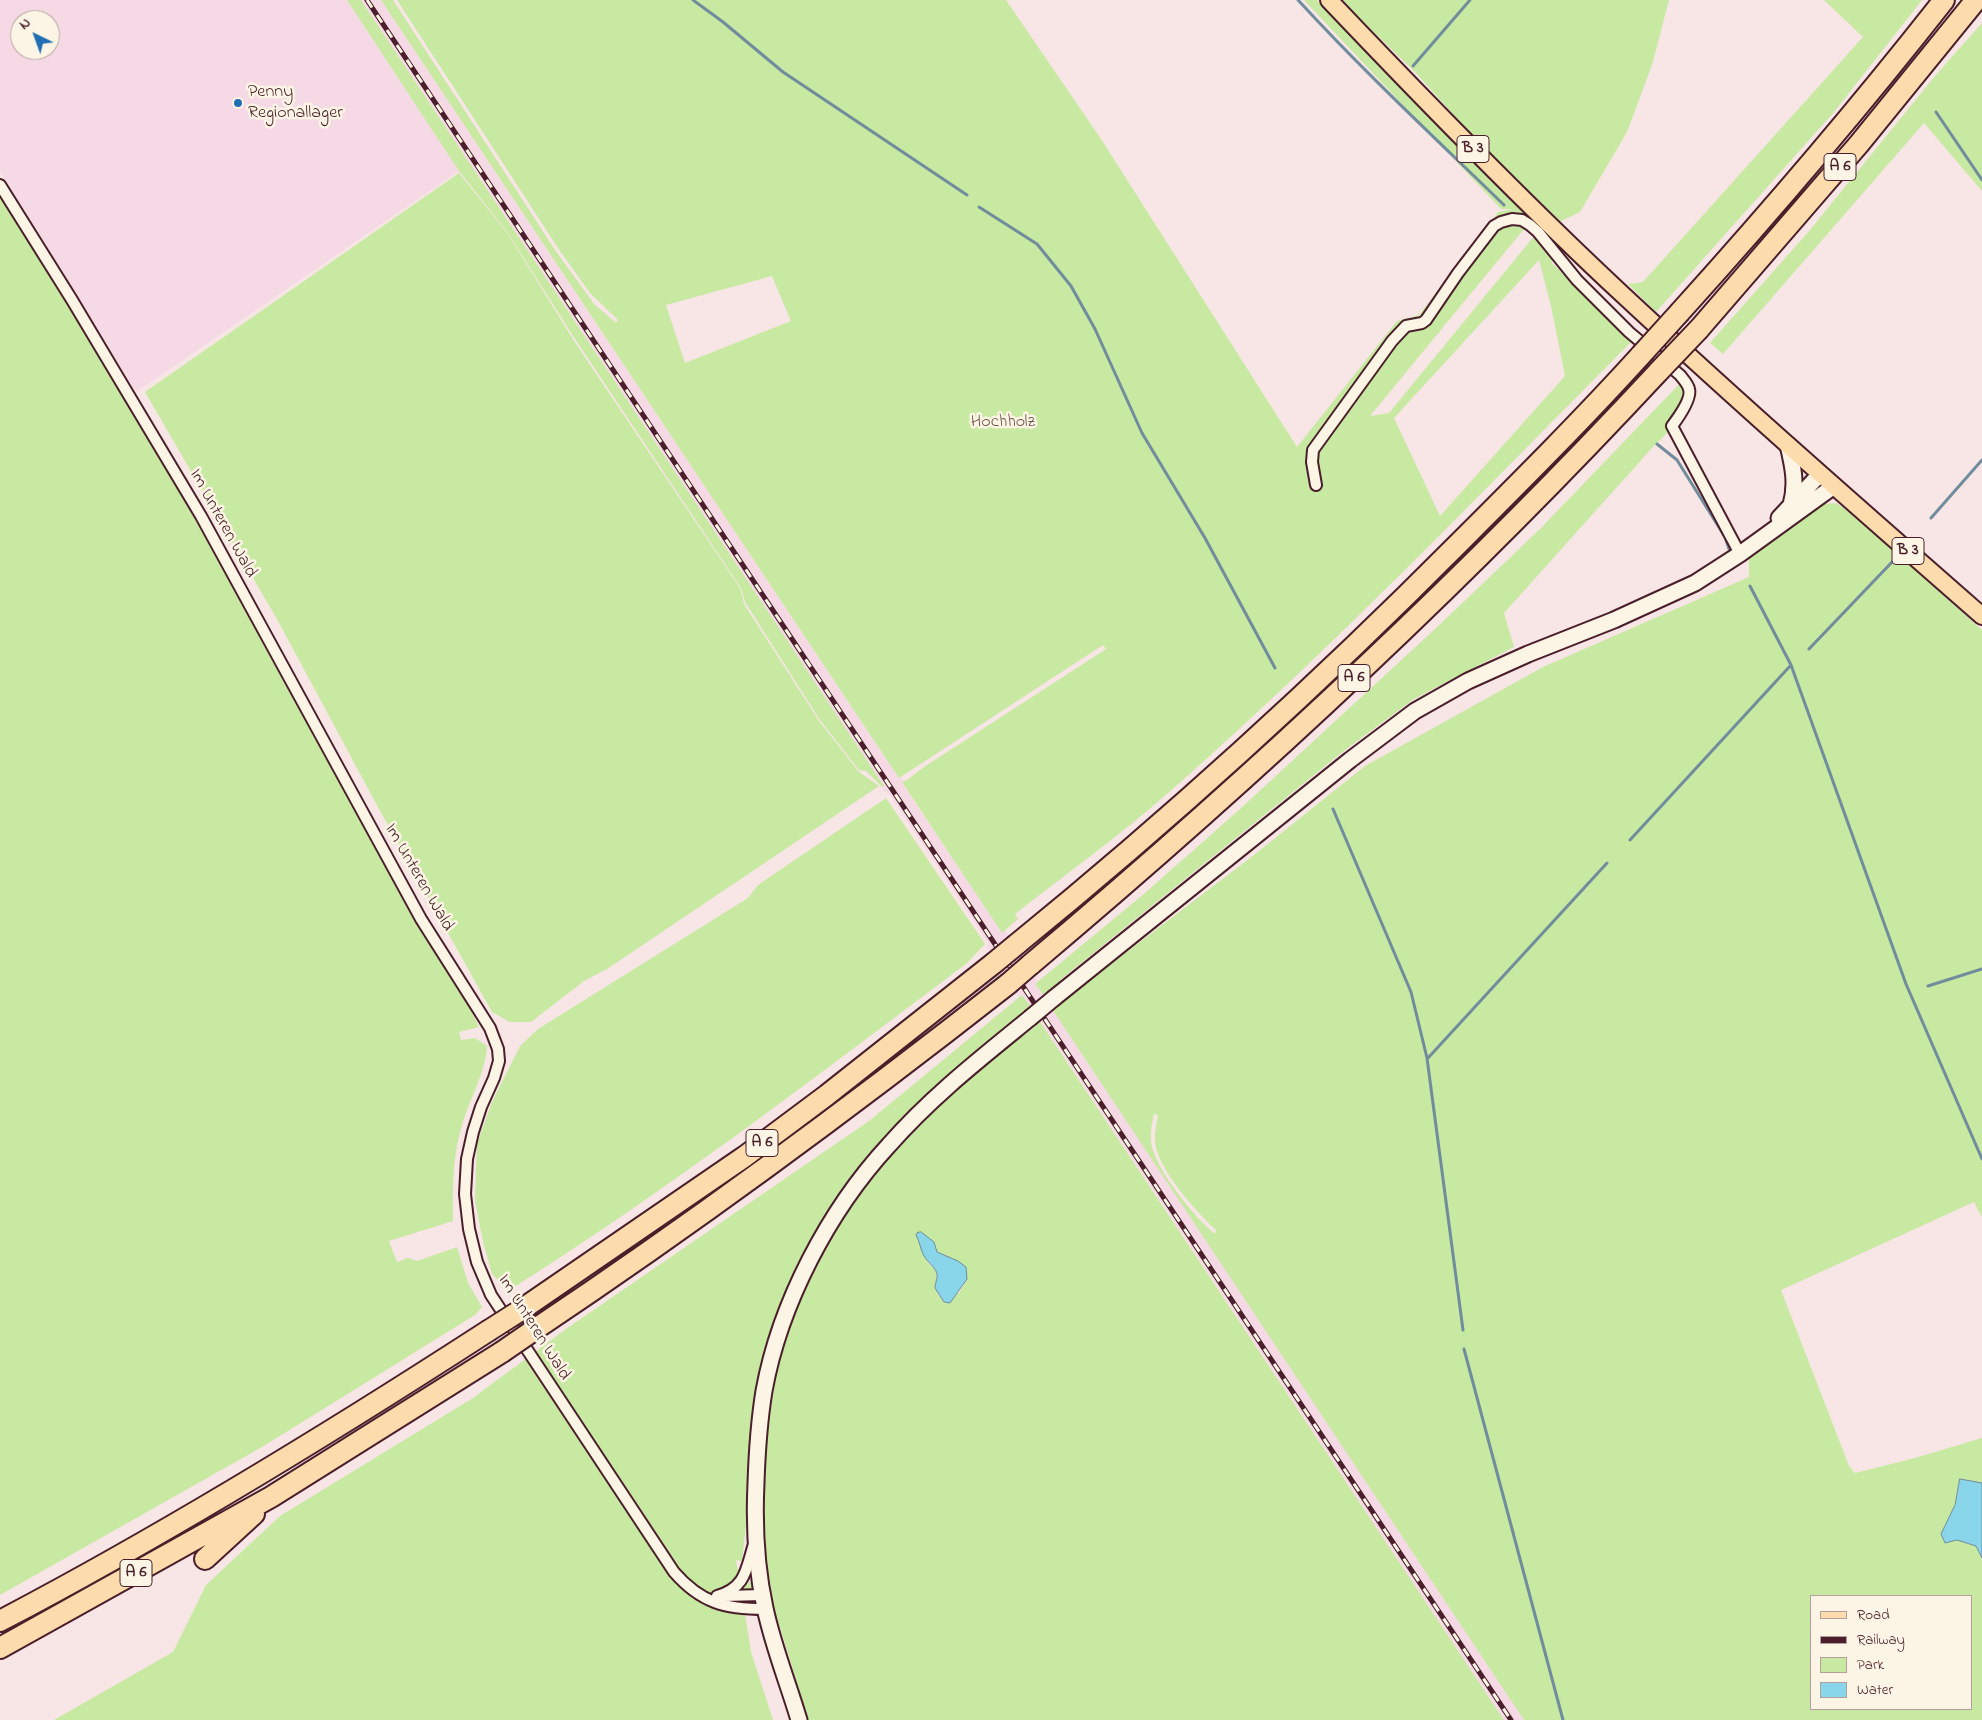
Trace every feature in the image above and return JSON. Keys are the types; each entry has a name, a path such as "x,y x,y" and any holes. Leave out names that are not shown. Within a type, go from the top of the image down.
{"highway":[{"name":"A 6","path":"0,1621 114,1559 300,1451 521,1310 744,1157 827,1095 994,963 1121,858 1356,647 1539,464 1680,312 1835,136 1944,0"},
{"name":"A 6","path":"0,1648 271,1496 502,1352 607,1282 757,1175 1008,984 1183,834 1400,635 1601,433 1699,329 1859,144 1976,0"},
{"path":"205,1559 236,1533 271,1496"}],"main road":[{"name":"B 3","path":"1329,0 1502,178 1621,293 1788,446 1982,616"},
{"path":"1788,446 1795,477 1791,505"},
{"path":"1759,540 1820,474"},
{"path":"799,1720 779,1660 764,1602 755,1540 757,1444 765,1389 780,1333 795,1293 814,1254 835,1215 887,1146 951,1083 1054,998 1350,760 1415,711 1468,681 1528,654 1614,620 1695,583 1740,554 1834,486"}],"street":[{"name":"Im Unteren Wald","path":"0,185 72,300 201,516 421,919 490,1028 498,1048 499,1061 473,1132 467,1159 465,1194 469,1230 483,1280 674,1572 686,1586 715,1604 739,1609 764,1602"},
{"path":"1316,485 1312,462 1313,450 1392,341 1406,326 1422,323 1426,320 1494,226 1512,219 1522,220 1538,232 1577,280 1629,332 1680,375 1689,389 1690,395 1672,426 1740,554"},
{"path":"717,1596 731,1592 747,1571 755,1540"},
{"name":"Im Unteren Wald","path":"698,1593 764,1602"}],"shaded area":[{"path":"0,0 347,0 459,171 136,392 0,171"},
{"path":"361,0 381,0 898,777 900,776 904,781 902,783 1002,933 1005,931 1038,980 1035,984 1044,996 1047,994 1051,1000 1055,1007 1053,1009 1524,1720 1504,1720 1040,1020 1037,1023 1035,1021 1028,1010 1031,1007 1022,994 1019,996 1017,993 986,946 989,944 888,792 886,793 882,788 884,787"}],"green space":[{"path":"347,0 361,0 884,786 882,787 866,771 859,770 820,720 745,602 741,588 573,336 508,233 459,171"},
{"name":"Hochholz","path":"381,0 393,0 555,250 594,304 616,323 618,320 590,293 558,248 397,0 1006,0 1101,139 1297,447 1397,321 1419,315 1498,212 1513,209 1501,209 1304,0 1317,0 1519,208 1533,218 1370,416 1389,413 1535,235 1550,252 1552,263 1632,341 1404,571 1287,684 1168,793 1112,840 1015,914 1018,919 1002,933 902,782 1106,649 1103,645 899,778","holes":["1539,260 1551,306 1565,376 1440,516 1394,418","772,276 791,321 685,363 666,305"]},
{"path":"1343,0 1669,0 1652,65 1627,132 1580,212 1557,223 1544,207 1507,174 1415,72"},
{"path":"1824,0 1922,0 1834,112 1656,312 1628,284 1643,282 1863,37"},
{"path":"1982,23 1982,191 1924,123 1723,354 1710,343 1810,230 1935,76"},
{"path":"459,173 508,234 576,344 740,588 744,604 819,721 859,772 879,786 607,969 584,981 531,1022 510,1022 492,1012 379,809 278,621 145,392"},
{"path":"0,197 129,404 201,530 340,784 469,1007 479,1027 459,1032 461,1040 475,1038 487,1046 480,1078 464,1119 458,1141 454,1175 453,1221 389,1241 397,1262 408,1258 417,1261 457,1247 468,1283 482,1307 475,1315 262,1447 0,1595"},
{"path":"1688,375 1697,395 1676,424 1652,448 1504,613 1514,647 1414,699 1345,750 1060,980 1061,982 1044,996 1035,984 1145,893 1240,809 1435,629 1540,529"},
{"path":"1836,503 1851,513 1982,630 1982,1217 1974,1202 1781,1290 1849,1466 1855,1473 1982,1438 1982,1483 1960,1479 1955,1505 1941,1534 1976,1546 1982,1558 1982,1720 1524,1720 1052,1009 1254,855 1365,766 1543,667 1749,577 1749,556 1821,504","holes":["1154,1114 1158,1115 1155,1132 1157,1153 1170,1177 1189,1202 1216,1230 1215,1234 1186,1204 1159,1164 1151,1141"]},
{"path":"886,798 985,944 967,963 741,1132 626,1213 508,1291 492,1274 483,1242 475,1201 477,1144 492,1102 520,1046 538,1029 748,898 758,885"},
{"path":"1022,995 1031,1007 1015,1020 1016,1022 830,1213 759,1388 751,1439 747,1516 742,1561 736,1560 741,1588 751,1581 752,1590 741,1591 743,1601 753,1604 744,1607 751,1652 773,1720 54,1720 173,1652 206,1585 280,1516 473,1398 566,1329 869,1121"},
{"path":"1039,1020 1504,1720 808,1720 780,1627 777,1628 762,1545 758,1492 770,1390 785,1335 800,1295 840,1218 892,1150 923,1119","holes":["921,1243 945,1256 967,1279 959,1293 939,1296 935,1288 936,1270 929,1264 922,1252"]}],"water":[{"path":"921,1232 934,1242 937,1252 958,1261 966,1267 967,1279 950,1303 944,1302 935,1288 937,1273 924,1256 916,1235"},
{"path":"1960,1479 1982,1483 1982,1558 1976,1546 1957,1540 1945,1543 1941,1534 1955,1505"}],"waterway":[{"path":"693,0 723,22 783,72 967,195"},
{"path":"1298,0 1374,79 1504,205"},
{"path":"1413,66 1470,0"},
{"path":"1936,112 1982,180"},
{"path":"979,207 1037,244 1071,286 1095,329 1142,433 1205,538 1275,668"},
{"path":"1657,444 1677,460 1725,537 1729,549"},
{"path":"1931,518 1982,460"},
{"path":"1809,649 1893,561"},
{"path":"1750,586 1791,665 1906,984 1982,1159"},
{"path":"1630,840 1791,665"},
{"path":"1333,809 1411,992 1427,1058 1463,1330"},
{"path":"1428,1058 1607,863"},
{"path":"1928,986 1982,969"},
{"path":"1464,1349 1563,1720"}],"railway":[{"path":"367,0 1511,1720"}],"place":[{"name":"Penny Regionallager","path":"238,103"}]}
